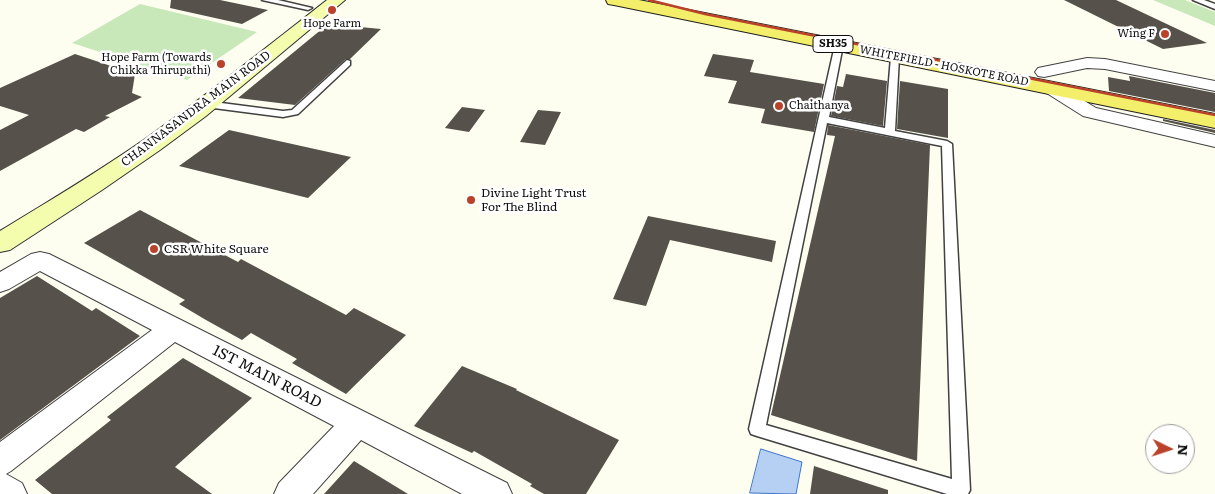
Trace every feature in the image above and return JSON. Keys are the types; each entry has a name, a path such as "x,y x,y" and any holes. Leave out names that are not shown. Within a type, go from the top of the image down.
{"main road":[{"name":"CHANNASANDRA MAIN ROAD","path":"6,232 108,175 206,104 337,0"},
{"name":"WHITEFIELD - HOSKOTE ROAD","path":"614,0 895,57 1215,106"},
{"name":"WHITEFIELD - HOSKOTE ROAD","path":"663,0 1047,80 1215,121"},
{"name":"CHANNASANDRA MAIN ROAD","path":"6,232 167,116 302,3"}],"street":[{"path":"1047,80 1087,63 1105,64 1215,86"},
{"path":"1047,80 1090,112 1215,141"},
{"name":"1ST MAIN ROAD","path":"0,282 40,260 495,494"},
{"path":"0,461 173,329"},
{"path":"291,494 357,423"},
{"path":"0,487 10,494"}],"lane":[{"path":"266,0 302,3"},
{"path":"1197,0 1215,7"},
{"path":"823,119 947,144 961,490 757,429 823,119 839,45"},
{"path":"890,133 895,57"},
{"path":"206,104 283,114 295,112 347,63"}],"green space":[{"path":"1153,0 1185,0 1215,12 1215,26"},
{"path":"140,4 257,32 187,80 72,43"}],"water":[{"path":"761,449 802,462 796,494 750,493"}],"building":[{"path":"171,0 220,0 268,10 242,24 170,8"},
{"path":"1064,0 1116,0 1207,43 1163,49"},
{"path":"328,24 381,29 350,59 346,59 295,105 238,98"},
{"path":"75,54 135,74 132,93 142,97 105,116 110,117 84,132 76,129 0,171 0,130 29,115 0,106 0,88"},
{"name":"Chaithanya","path":"713,54 754,60 750,72 824,84 814,132 761,123 765,109 728,103 737,81 704,76"},
{"path":"846,74 887,81 883,126 831,116 837,86 843,87"},
{"path":"1129,76 1215,93 1215,112 1109,91 1108,77 1130,81"},
{"path":"900,81 948,89 948,138 897,129"},
{"path":"462,107 485,110 469,132 445,128"},
{"path":"538,110 561,112 545,145 520,142"},
{"path":"1163,119 1215,130 1215,133 1163,121"},
{"path":"828,125 930,145 917,461 771,415 835,136 827,135"},
{"path":"229,130 351,157 308,198 179,166"},
{"path":"140,210 238,262 241,259 346,315 354,308 406,335 346,394 292,363 297,359 251,333 242,340 179,304 185,300 84,243"},
{"path":"648,216 776,241 772,262 670,240 646,306 613,299"},
{"path":"37,276 92,311 96,308 140,336 0,440 0,298"},
{"path":"183,358 252,398 175,467 212,494 52,494 35,480 111,420 107,417"},
{"path":"462,366 517,389 619,440 586,494 544,494 530,486 532,484 474,451 472,453 414,426"},
{"path":"354,461 408,494 324,494"},
{"path":"814,466 888,490 888,494 810,494"}],"railway":[{"path":"649,0 705,14 1215,115"}],"place":[{"name":"Hope Farm","path":"332,10"},
{"name":"Wing F","path":"1165,34"},
{"name":"Hope Farm (Towards Chikka Thirupathi)","path":"221,64"},
{"name":"Chaithanya","path":"779,106"},
{"name":"Divine Light Trust For The Blind","path":"471,200"},
{"name":"CSR White Square","path":"154,249"}]}
